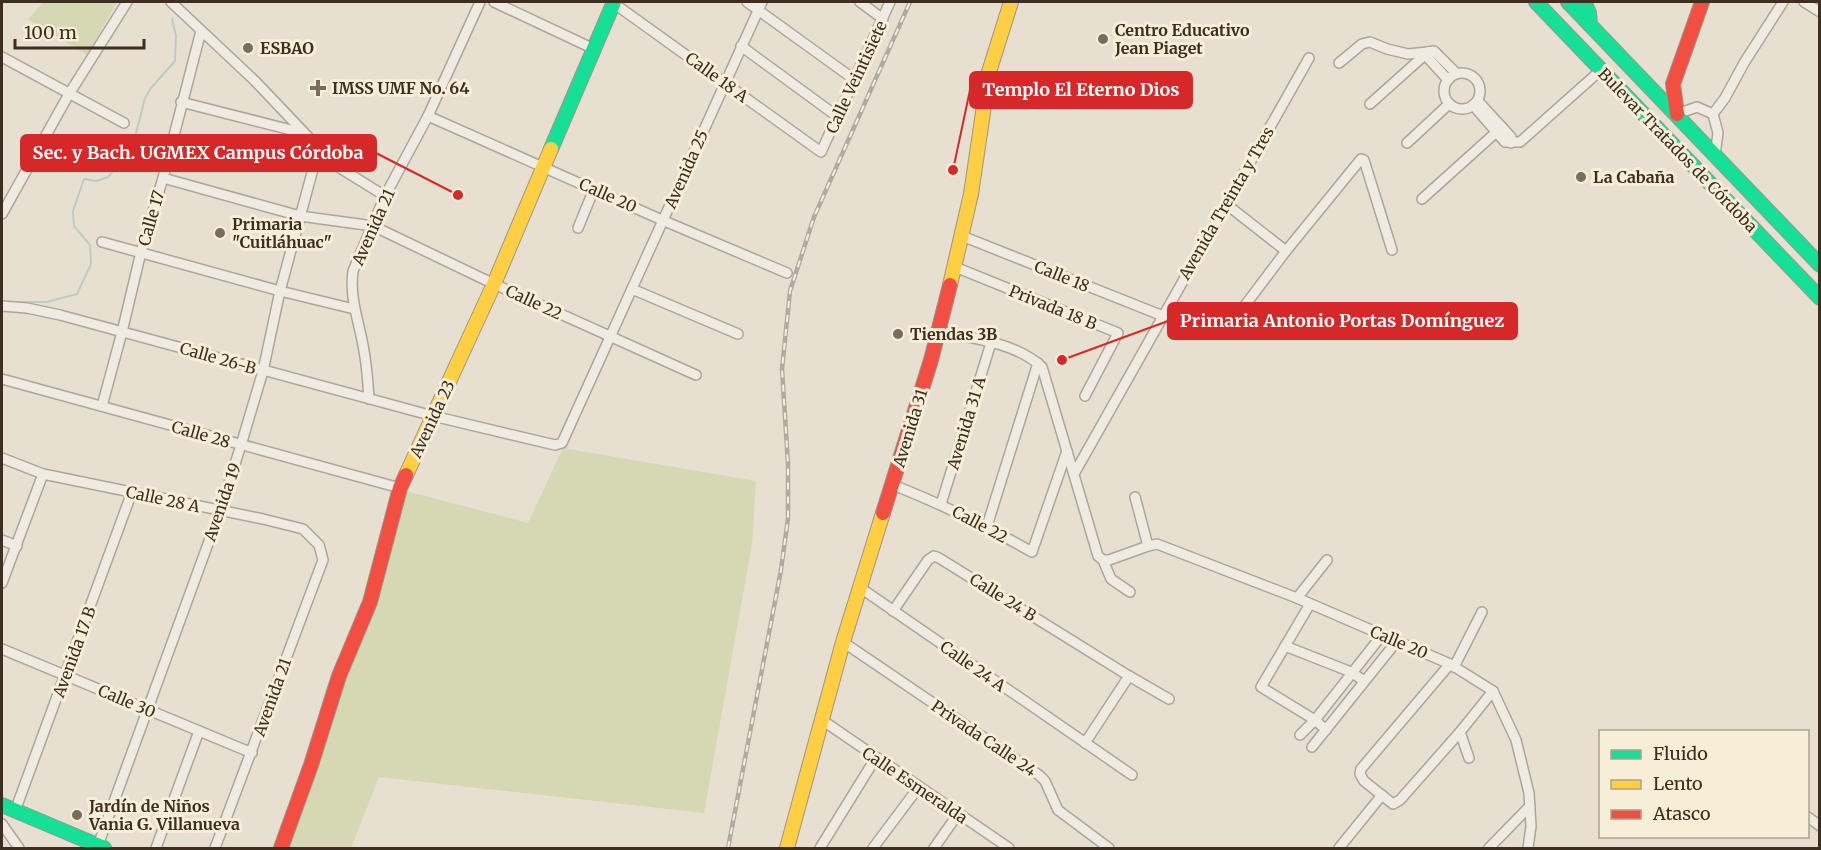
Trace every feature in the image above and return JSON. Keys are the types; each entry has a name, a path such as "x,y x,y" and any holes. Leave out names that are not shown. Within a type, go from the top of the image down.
{"street":[{"path":"2,214 69,94 127,2"},
{"path":"171,2 255,81 335,165 385,196"},
{"name":"Avenida 21","path":"369,399 364,349 354,309 351,281 353,271 385,196 428,116 480,2"},
{"path":"494,2 594,49"},
{"name":"Avenida 23","path":"281,849 339,676 370,602 400,488 494,284 613,2"},
{"name":"Calle 18 A","path":"613,2 821,152"},
{"path":"747,2 760,5 855,80"},
{"path":"860,2 883,19"},
{"name":"Calle Veintisiete","path":"821,152 890,2"},
{"name":"Avenida 31","path":"791,847 843,642 939,332 971,194 989,72 1011,2"},
{"name":"Bulevar Tratados de Córdoba","path":"1536,2 1820,298"},
{"name":"Bulevar Tratados de Córdoba","path":"1568,2 1820,265"},
{"path":"1584,2 1589,13 1590,25"},
{"path":"1702,2 1673,84 1677,114 1697,107 1713,114"},
{"path":"1713,114 1783,2"},
{"path":"1804,2 1819,10"},
{"name":"Avenida 25","path":"562,443 760,5"},
{"name":"Calle 17","path":"102,406 201,31"},
{"path":"1339,63 1362,44 1370,42 1408,54 1428,52"},
{"path":"741,46 838,117"},
{"path":"1428,52 1428,58 1452,77"},
{"path":"1370,104 1428,52"},
{"path":"2,57 124,123"},
{"name":"Avenida Treinta y Tres","path":"1074,474 1309,58"},
{"path":"1475,103 1499,130 1505,142 1520,142 1601,70"},
{"path":"1468,73 1478,81 1480,92 1475,103 1460,109 1449,104 1444,93 1452,77 1468,73"},
{"path":"181,102 303,133"},
{"path":"1407,143 1449,104"},
{"path":"1713,114 1718,132 1715,155"},
{"name":"Calle 20","path":"428,116 787,273"},
{"path":"1422,199 1499,130"},
{"name":"Avenida 19","path":"100,848 220,511 241,445 263,371 280,291 319,147"},
{"path":"1225,332 1286,251 1363,159 1392,250"},
{"name":"Calle 22","path":"163,178 300,216 373,226 494,284 696,375"},
{"path":"578,228 594,189"},
{"path":"1226,204 1286,251"},
{"name":"Calle 18","path":"962,236 1163,316"},
{"path":"102,242 354,309"},
{"name":"Privada 18 B","path":"955,267 1118,333 1085,396"},
{"path":"632,289 738,334"},
{"name":"Calle 26-B","path":"2,306 27,308 122,332 433,416 555,445 562,443"},
{"path":"939,332 991,343 1026,356 1038,363 1044,371 1098,556 1103,560 1111,579 1130,592"},
{"name":"Avenida 31 A","path":"941,504 991,343"},
{"path":"987,526 1038,363"},
{"name":"Calle 28","path":"2,379 400,488"},
{"name":"Calle 22","path":"892,486 941,504 987,526 1032,552 1068,450"},
{"name":"Calle 28 A","path":"2,458 43,474 303,529 320,545"},
{"path":"2,583 43,474"},
{"name":"Avenida 17 B","path":"15,811 132,492"},
{"path":"1103,560 1148,546 1135,497"},
{"path":"2,540 17,546"},
{"name":"Calle 20","path":"1148,546 1157,544 1297,598 1452,665 1493,691"},
{"name":"Avenida 21","path":"215,849 323,560 320,545"},
{"name":"Calle 24 B","path":"893,611 928,560 934,556 1129,676"},
{"path":"1297,598 1327,560"},
{"name":"Calle 24 A","path":"861,589 1132,775"},
{"path":"1310,604 1261,687 1315,720 1326,730"},
{"path":"1482,612 1452,665 1361,769 1360,774 1364,781 1393,804 1397,803 1493,691 1516,740 1529,792 1531,826 1528,849"},
{"path":"1299,735 1315,720 1382,635"},
{"path":"1312,747 1397,641"},
{"name":"Privada Calle 24","path":"843,642 1039,776 1045,781 1058,810 1109,849"},
{"path":"1285,646 1351,672 1364,681"},
{"name":"Calle 30","path":"2,649 252,753"},
{"path":"1085,743 1129,676 1169,699"},
{"name":"Calle Esmeralda","path":"822,720 875,759 958,814 997,845 1009,849"},
{"path":"156,849 199,731"},
{"path":"1460,732 1469,758"},
{"path":"820,849 875,759"},
{"path":"873,849 918,788"},
{"path":"1339,849 1382,795"},
{"path":"2,805 100,848"},
{"path":"1489,849 1530,806"},
{"path":"934,849 958,814"},
{"path":"2,824 19,849"}],"green space":[{"path":"43,2 117,2 87,55 28,19"},
{"path":"563,448 756,481 752,544 704,813 379,777 351,848 283,848 402,490 528,523"}],"waterway":[{"path":"12,302 47,302 77,294 91,264 90,245 74,226 73,211 84,179 97,181 108,177 132,149 145,98 175,61 176,36 172,19"}],"railway":[{"path":"728,848 781,570 788,518 788,464 782,369 790,291 814,217 910,2"}],"traffic: fast":[{"path":"551,149 614,2"},
{"path":"1536,2 1820,298"},
{"path":"1568,2 1820,265"},
{"path":"1584,2 1589,13 1590,25"},
{"path":"2,805 104,848"}],"traffic: slow":[{"path":"950,285 971,194 989,72 1011,2"},
{"path":"406,475 494,284 551,149"},
{"path":"787,848 843,642 883,513"}],"traffic: jam":[{"path":"1677,114 1673,84 1702,2"},
{"path":"883,513 931,360 950,285"},
{"path":"281,848 311,765 339,676 370,602 400,488 406,475"}],"place":[{"name":"Centro Educativo Jean Piaget","path":"1103,39"},
{"name":"ESBAO","path":"248,48"},
{"name":"IMSS UMF No. 64","path":"318,88"},
{"name":"Templo El Eterno Dios","path":"953,170"},
{"name":"La Cabaña","path":"1581,177"},
{"name":"Sec. y Bach. UGMEX Campus Córdoba","path":"458,195"},
{"name":"Primaria \"Cuitláhuac\"","path":"220,233"},
{"name":"Tiendas 3B","path":"898,334"},
{"name":"Primaria Antonio Portas Domínguez","path":"1062,360"},
{"name":"Jardín de Niños Vania G. Villanueva","path":"77,815"}]}
